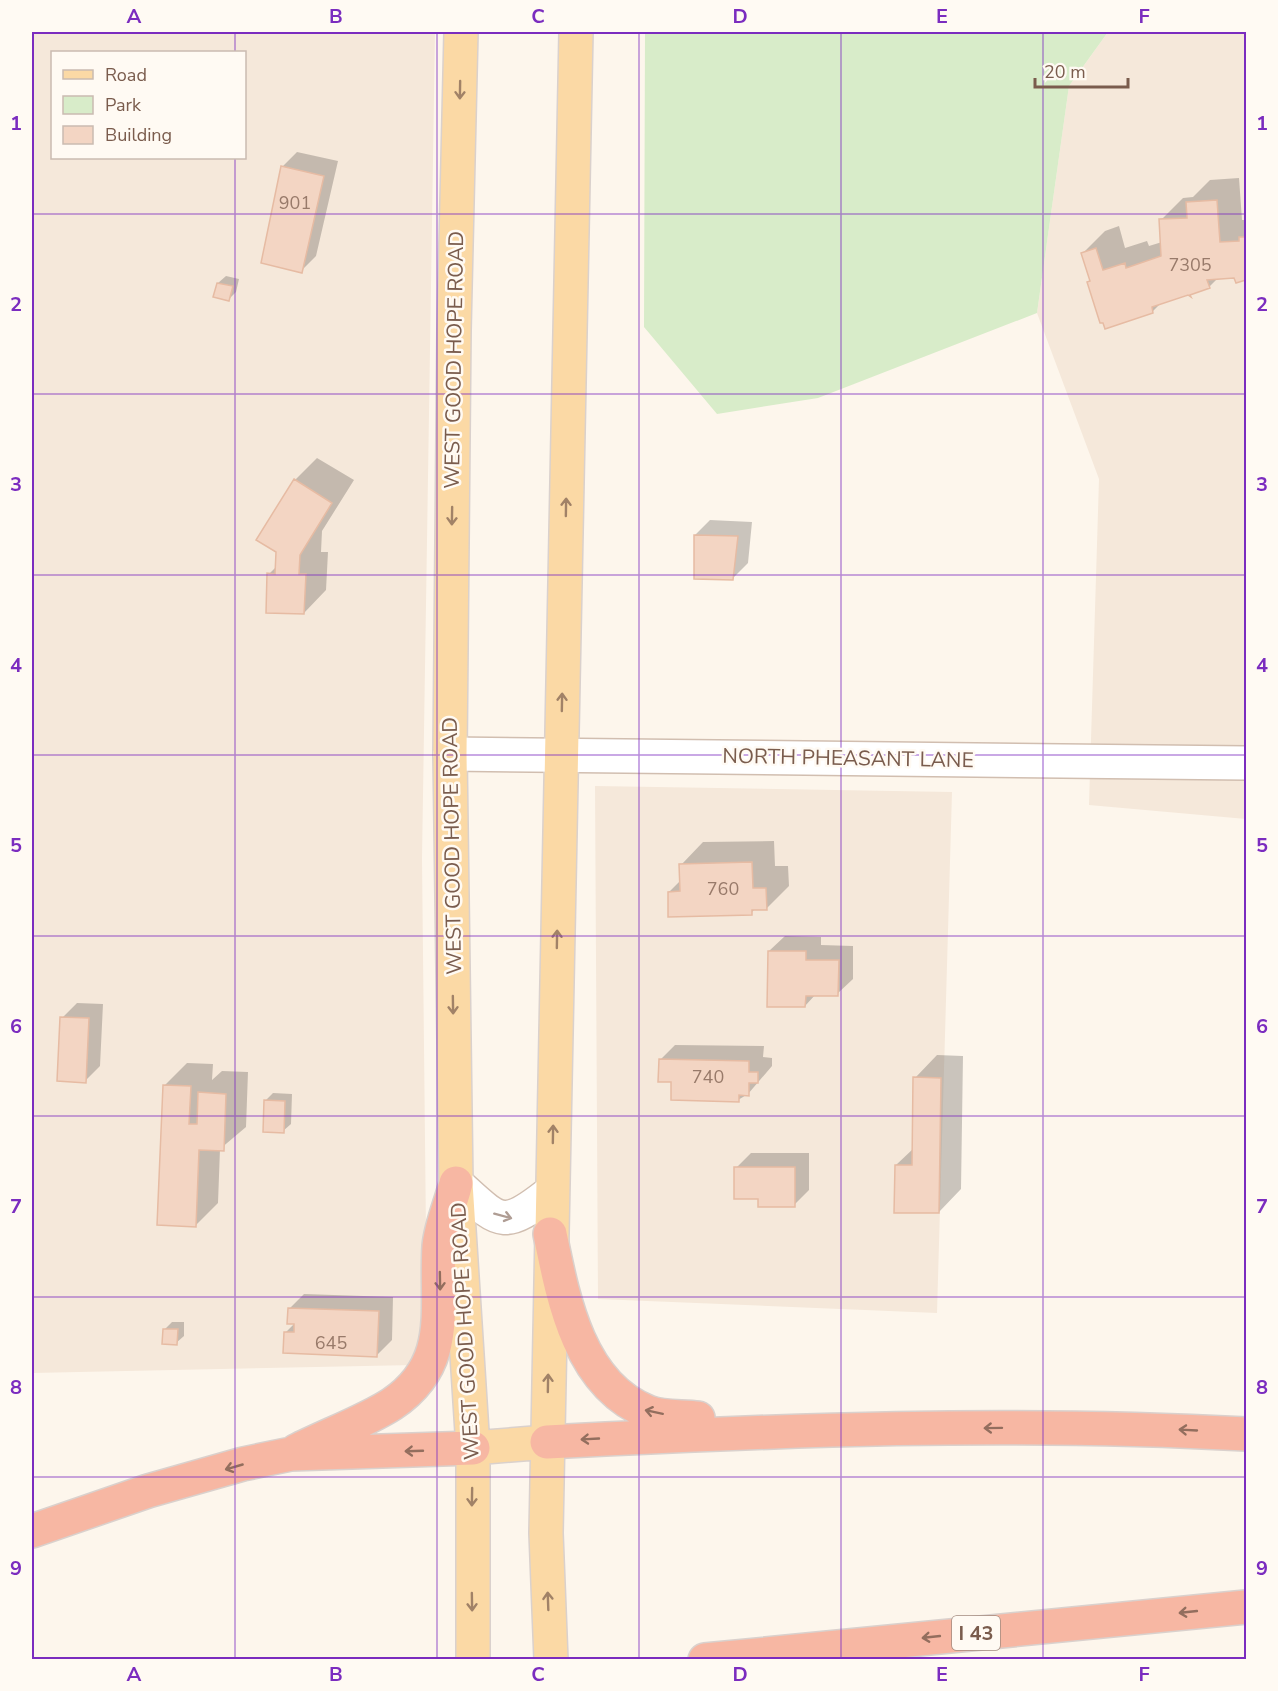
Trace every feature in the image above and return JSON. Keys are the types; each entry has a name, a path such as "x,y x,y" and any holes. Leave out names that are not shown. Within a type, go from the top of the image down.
{"highway":[{"path":"291,1454 391,1405 425,1372 435,1348 440,1321 439,1244 456,1183"},
{"path":"550,1234 568,1313 595,1370 617,1396 650,1413 774,1431"},
{"path":"547,1442 774,1431 1118,1427 1246,1434"},
{"path":"32,1531 148,1491 243,1464 291,1454 472,1448"},
{"name":"I 43","path":"705,1659 1246,1607"}],"main road":[{"name":"WEST GOOD HOPE ROAD","path":"461,32 454,330 450,754 456,1183 472,1448 473,1659"},
{"path":"551,1659 546,1533 550,1234 576,32"},
{"path":"472,1448 547,1442"}],"street":[{"name":"NORTH PHEASANT LANE","path":"450,754 1246,763"},
{"path":"456,1183 487,1210 500,1217 513,1219 526,1213 551,1192"}],"shaded area":[{"path":"32,32 435,32 422,859 427,1327 414,1365 32,1373"},
{"path":"1108,32 1246,32 1246,819 1089,805 1099,479 1037,313 1069,86"},
{"path":"595,786 952,792 937,1313 598,1299"}],"green space":[{"path":"645,32 1108,32 1069,86 1037,313 818,398 717,414 644,327"}],"building":[{"path":"281,166 324,176 302,273 261,263"},
{"path":"1217,200 1220,242 1239,241 1239,237 1246,237 1246,280 1236,283 1234,278 1207,280 1210,288 1190,295 1191,297 1188,295 1152,307 1153,313 1105,329 1103,323 1100,323 1087,282 1090,281 1081,253 1096,248 1103,270 1125,263 1126,268 1161,256 1159,219 1187,218 1186,202"},
{"path":"217,283 233,286 229,301 213,297"},
{"path":"294,479 332,503 300,555 299,574 306,574 304,614 266,613 267,573 275,574 276,552 256,540"},
{"path":"694,535 738,536 733,580 694,579"},
{"path":"752,862 753,888 766,888 767,910 752,910 752,915 668,917 668,892 680,891 679,864"},
{"path":"768,951 806,951 806,960 839,960 838,996 806,996 805,1007 767,1007"},
{"path":"60,1017 89,1018 86,1083 57,1081"},
{"path":"659,1059 749,1061 749,1072 758,1072 758,1083 749,1083 749,1096 739,1095 739,1102 671,1100 671,1082 658,1082"},
{"path":"913,1077 941,1078 939,1213 894,1213 895,1165 912,1165"},
{"path":"163,1085 191,1086 189,1124 197,1124 198,1092 226,1094 224,1151 199,1150 196,1227 157,1225"},
{"path":"264,1100 285,1101 284,1133 263,1132"},
{"path":"734,1167 795,1167 795,1207 758,1207 758,1199 734,1199"},
{"path":"288,1308 379,1311 377,1357 283,1353 284,1332 294,1332 294,1324 287,1324"},
{"path":"163,1329 178,1329 177,1345 162,1344"}]}
